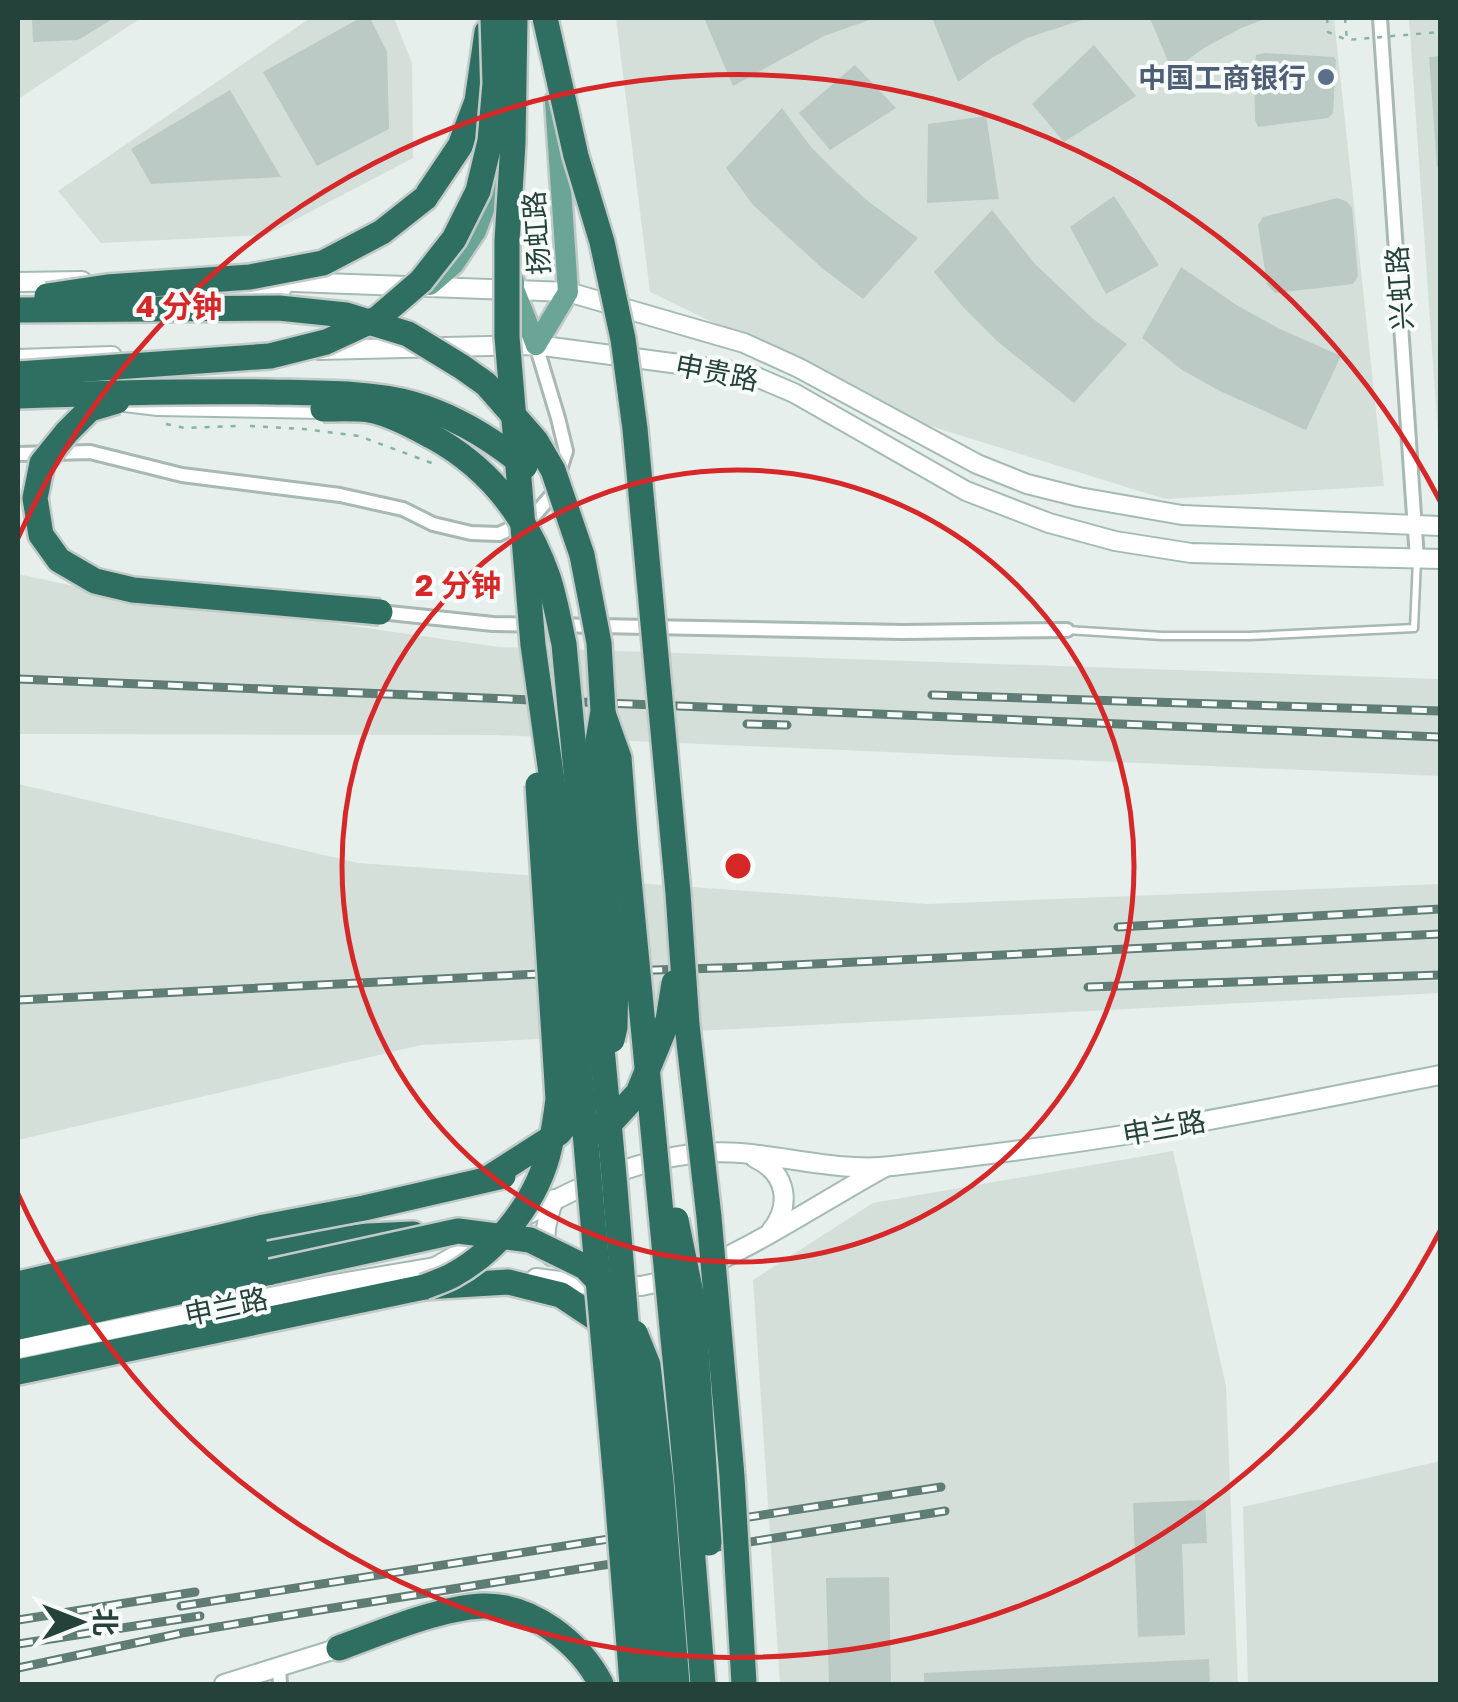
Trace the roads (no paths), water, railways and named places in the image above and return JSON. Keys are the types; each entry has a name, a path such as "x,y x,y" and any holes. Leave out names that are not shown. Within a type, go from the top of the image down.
{"highway":[{"path":"18,301 107,287 250,278 323,264 382,232 425,198 460,146 477,101 491,18"},
{"path":"18,374 270,356 326,342 378,318 421,282 454,240 478,191 490,141 495,83 491,18"},
{"path":"18,1372 430,1277 453,1275 480,1256 513,1222 530,1200 550,1150 558,1099 554,1018 533,645 507,337 515,18"},
{"path":"548,18 576,156 602,242 635,429 687,1025 710,1217 732,1476 744,1684"},
{"path":"18,310 279,308 346,315 408,334 486,384 536,441 553,470 582,555 599,644 603,711 596,758 616,977 615,1027 605,1068 584,1105 559,1133 487,1180"},
{"path":"18,396 156,390 313,393 412,404 485,436 544,482 569,514"},
{"path":"156,390 90,409 42,463 36,498 41,535 59,560 95,582 132,590 380,612"},
{"path":"323,409 370,410 414,426 479,468 506,496 530,536 548,578 564,644 616,1196 656,1684"},
{"path":"533,645 557,816 632,1684"},
{"path":"603,711 619,758 703,1684"},
{"path":"18,1284 550,1165 592,1142 638,1093 668,1020 678,957 678,893"},
{"path":"651,1103 693,1303 718,1684"},
{"path":"266,1248 364,1208"},
{"path":"18,1326 458,1231"},
{"path":"18,1307 266,1248 368,1236 458,1231 530,1240 585,1267 625,1308 648,1365 678,1684"},
{"path":"430,1277 508,1282 560,1296 609,1327 664,1406 687,1484"},
{"path":"339,1648 431,1616 484,1606 526,1614 567,1638 601,1684"}],"main road":[{"name":"扬虹路","path":"502,18 514,290 536,344"},
{"name":"扬虹路","path":"536,344 568,292 548,18"},
{"path":"430,286 454,264 476,231 508,145"},
{"name":"申贵路","path":"18,282 268,281 568,292 744,344 799,368 978,464 1027,484 1182,516 1440,526"},
{"name":"申贵路","path":"18,318 81,314 307,284"},
{"name":"申贵路","path":"18,359 536,344 747,373 794,393 966,491 1049,524 1115,542 1191,554 1440,559"},
{"path":"18,374 90,397 158,406 323,409"},
{"path":"18,382 46,382"},
{"name":"申兰路","path":"430,1277 554,1199 630,1167 681,1156 738,1152 818,1164 886,1167 1148,1131 1440,1075"},
{"path":"738,1152 762,1160 776,1174 785,1197 781,1218 767,1235"},
{"name":"申兰路","path":"18,1349 329,1285 430,1277 641,1286 682,1278 747,1248 886,1167"},
{"path":"554,1199 546,1221 545,1247 561,1272 584,1284"},
{"path":"224,1684 280,1676 339,1648"}],"street":[{"name":"兴虹路","path":"1380,18 1417,559"},
{"path":"18,454 90,452 182,475 340,495 404,509 433,524 472,534 499,534 531,520 552,496 566,451 536,344"},
{"path":"380,612 493,624 903,632 1067,630"}],"lane":[{"path":"1067,630 1249,636 1414,628 1417,559"}],"railway":[{"path":"18,679 1440,737"},
{"path":"932,695 1440,711"},
{"path":"747,724 787,725"},
{"path":"1118,927 1440,909"},
{"path":"18,1000 1440,934"},
{"path":"1088,987 1440,975"},
{"path":"181,1606 941,1487"},
{"path":"18,1668 182,1633 945,1511"},
{"path":"18,1620 195,1592"},
{"path":"18,1644 200,1616"}],"place":[{"name":"中国工商银行","path":"1326,77"}]}
